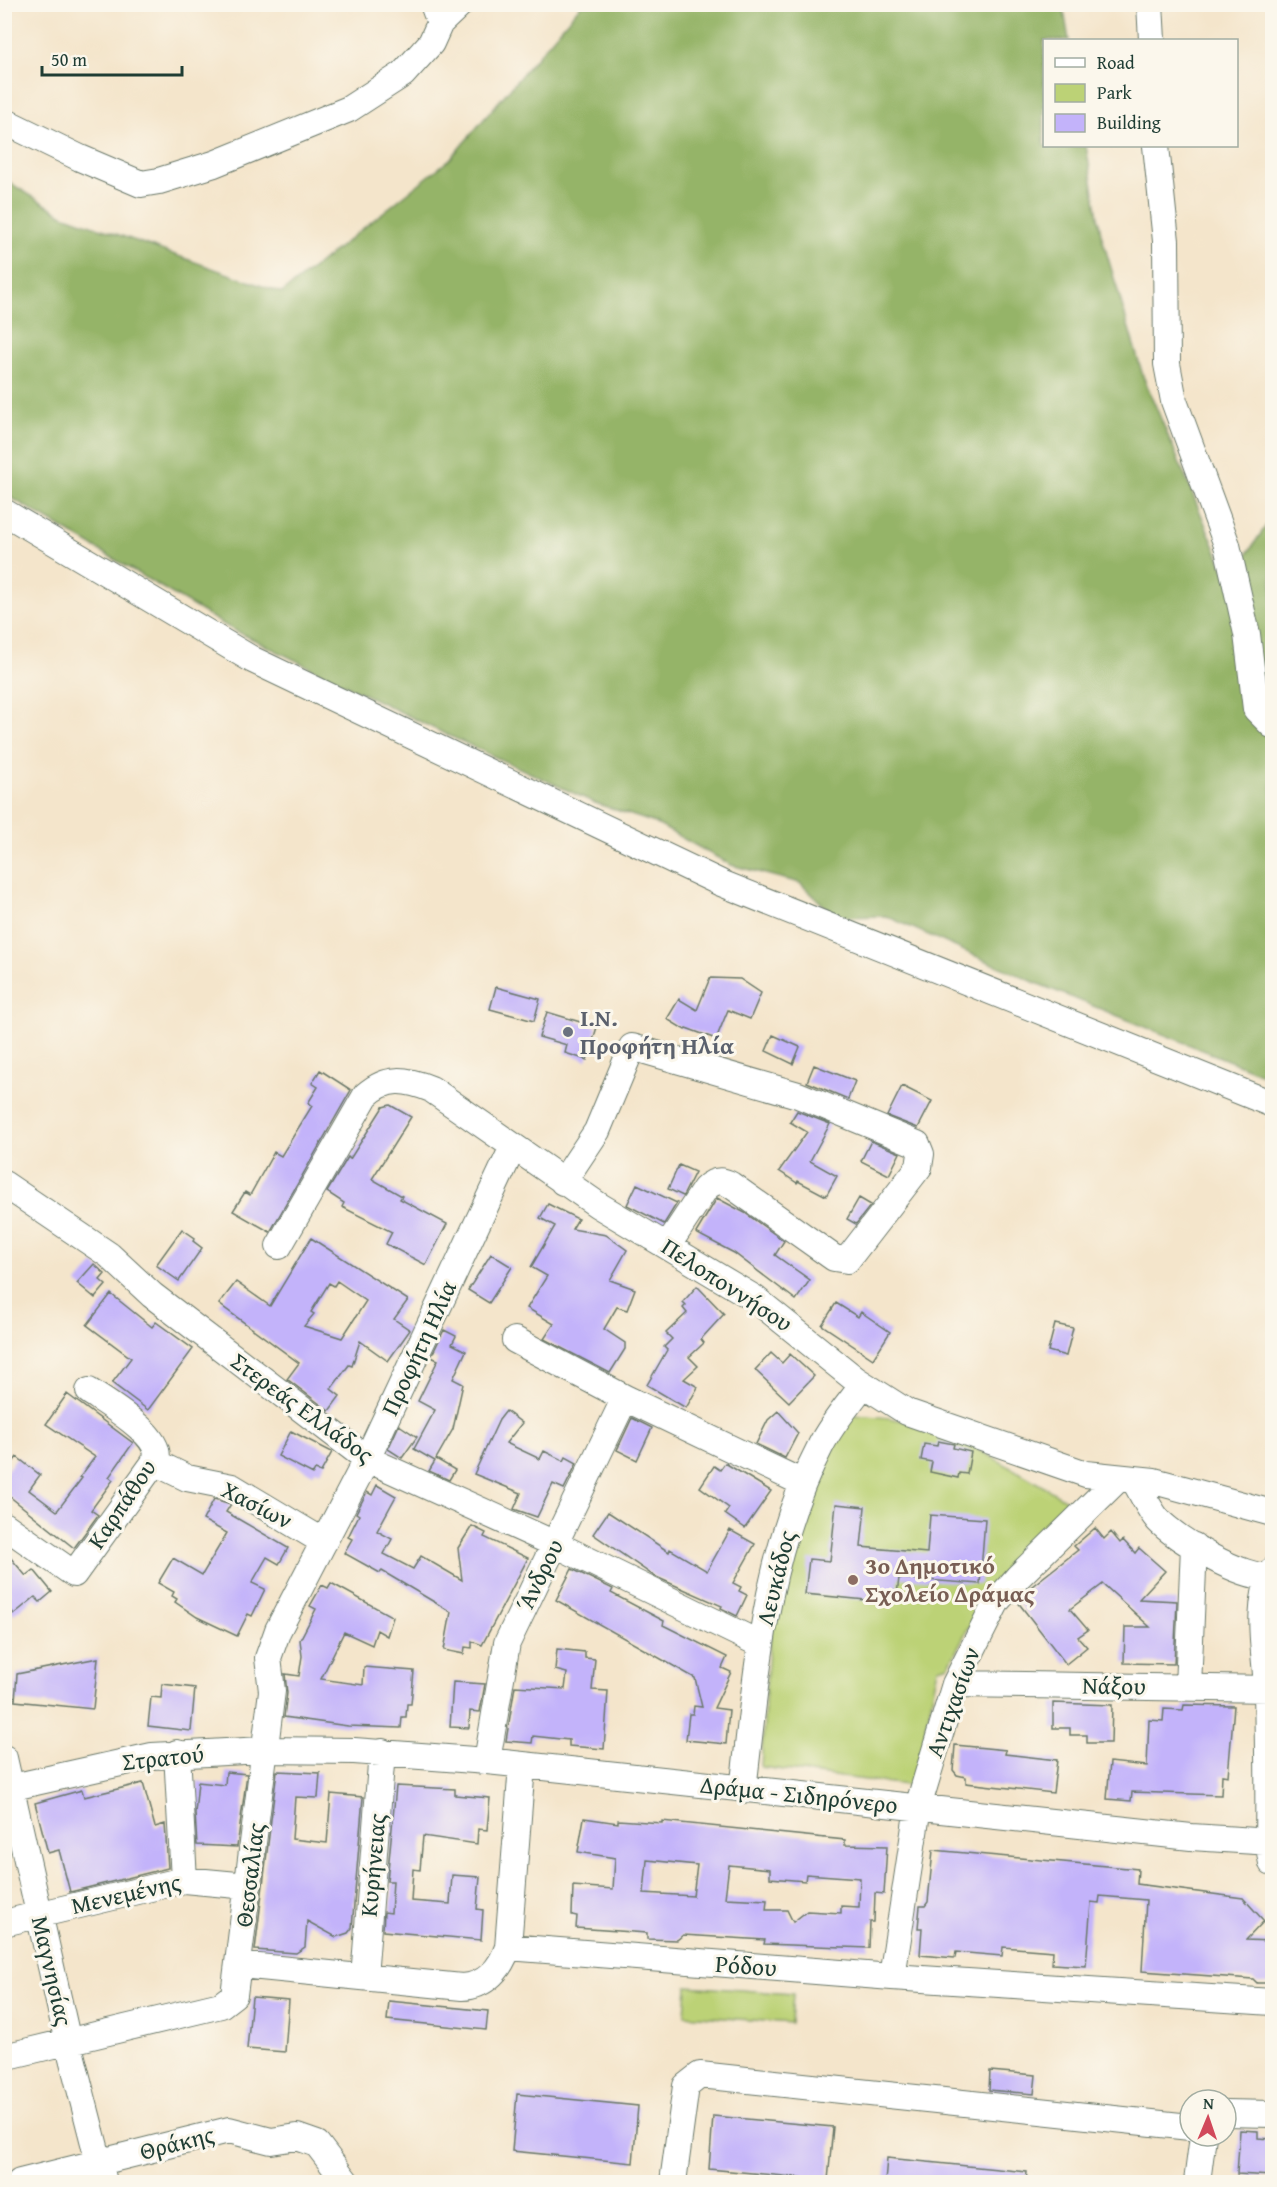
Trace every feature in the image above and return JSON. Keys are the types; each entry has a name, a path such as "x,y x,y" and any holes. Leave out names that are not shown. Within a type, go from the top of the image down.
{"street":[{"path":"4,121 80,158 141,184 159,181 214,164 349,109 404,74 431,43 437,14 460,4"},
{"path":"1150,4 1152,39"},
{"path":"1156,147 1166,241 1167,364 1174,401 1227,545 1247,634 1256,709 1272,725"},
{"path":"4,512 253,660 721,883 1272,1104"},
{"path":"563,1182 597,1131 632,1047 798,1095 917,1144 921,1154 919,1167 847,1260 834,1258 731,1185 722,1181 710,1184 705,1189 668,1245"},
{"name":"Πελοποννήσου","path":"279,1246 366,1095 378,1084 394,1080 411,1081 431,1089 613,1215 668,1245 754,1298 863,1385 916,1416 1058,1466 1126,1479 1154,1481 1272,1513"},
{"name":"Προφήτη Ηλία","path":"263,1750 272,1691 268,1658 279,1630 367,1459 513,1147"},
{"name":"Στερεάς Ελλάδος","path":"4,1184 109,1255 152,1295 367,1459 555,1545 760,1644"},
{"path":"515,1340 625,1398 803,1484"},
{"name":"Λευκάδος","path":"743,1790 760,1644 773,1570 803,1484 822,1443 863,1385"},
{"name":"Καρπάθου","path":"4,1525 74,1574 154,1462 158,1455 156,1448 142,1430 89,1391"},
{"name":"Άνδρου","path":"487,1761 507,1643 625,1398"},
{"name":"Χασίων","path":"154,1462 187,1478 232,1487 324,1542"},
{"path":"1126,1479 1159,1521 1172,1533 1249,1575 1272,1575 1262,1602 1270,1689 1271,1849"},
{"name":"Αντιχασίων","path":"892,1977 918,1807 955,1684 998,1601 1018,1577 1126,1479"},
{"path":"1188,1687 1194,1546"},
{"name":"Νάξου","path":"955,1684 1270,1689"},
{"name":"Θεσσαλίας","path":"68,2042 221,2005 232,1998 240,1965 263,1750"},
{"name":"Στρατού","path":"8,1789 132,1759 177,1753 324,1750"},
{"name":"Δράμα - Σιδηρόνερο","path":"324,1750 382,1752 487,1761 1191,1837 1271,1849"},
{"name":"Κυρήνειας","path":"364,1977 382,1752"},
{"path":"177,1753 184,1880"},
{"name":"Μαγνησίας","path":"4,1758 8,1789 101,2173"},
{"path":"240,1965 472,1987 493,1974 508,1947 522,1765"},
{"name":"Μενεμένης","path":"4,1923 184,1880 248,1886"},
{"name":"Ρόδου","path":"508,1947 892,1977 1272,2001"},
{"path":"4,2057 68,2042"},
{"path":"673,2182 686,2086 700,2075 1178,2126"},
{"path":"1238,2113 1272,2114"},
{"name":"Θράκης","path":"20,2182 101,2173 229,2130 271,2142 297,2137 317,2144 346,2182"},
{"path":"1197,2182 1201,2148"}],"green space":[{"path":"581,5 1063,5 1069,39 1043,39 1043,147 1086,147 1101,234 1143,376 1229,581 1272,517 1272,1078 1036,983 886,916 836,917 800,883 731,865 655,823 595,803 437,730 228,627 5,494 5,180 63,215 282,293 450,159"},
{"path":"852,1415 894,1419 941,1433 1009,1466 1073,1504 999,1577 969,1626 949,1665 938,1668 914,1786 761,1767 769,1647 778,1584 803,1507 826,1458"},
{"path":"687,1986 793,1994 791,2023 685,2015"}],"building":[{"path":"710,978 740,979 761,993 750,1019 728,1010 716,1039 686,1028 685,1030 667,1019 679,999 697,1010"},
{"path":"496,987 540,999 534,1021 490,1009"},
{"name":"Ι.Ν. Προφήτη Ηλία","path":"547,1012 597,1027 587,1060 565,1053 567,1045 539,1037"},
{"path":"773,1035 800,1047 793,1064 766,1051"},
{"path":"814,1065 855,1081 848,1099 807,1082"},
{"path":"320,1070 351,1090 270,1232 233,1211 245,1192 250,1195 274,1152 281,1156 312,1106 308,1103 318,1087 312,1083"},
{"path":"902,1086 932,1101 918,1128 887,1116"},
{"path":"390,1105 411,1117 372,1179 402,1196 400,1199 447,1224 426,1265 386,1244 392,1232 342,1207 344,1203 327,1192 383,1107"},
{"path":"797,1111 830,1124 810,1161 837,1176 826,1196 798,1181 797,1183 779,1171 807,1132 790,1122"},
{"path":"871,1141 900,1153 889,1175 861,1161"},
{"path":"679,1165 695,1172 683,1196 668,1189"},
{"path":"637,1184 677,1203 664,1224 627,1205"},
{"path":"717,1198 745,1213 784,1241 775,1255 810,1280 796,1300 734,1253 696,1233"},
{"path":"859,1198 871,1205 856,1224 847,1219"},
{"path":"548,1204 578,1219 572,1229 606,1235 627,1250 610,1280 635,1289 627,1310 617,1307 604,1329 625,1343 625,1349 610,1373 544,1339 554,1324 527,1308 547,1276 531,1267 555,1226 540,1218"},
{"path":"182,1229 195,1238 193,1241 202,1248 179,1281 156,1265"},
{"path":"311,1238 408,1300 394,1319 410,1330 388,1361 360,1341 352,1366 349,1365 331,1389 340,1396 329,1411 287,1379 299,1363 219,1304 236,1282 270,1306","holes":["337,1281 366,1301 342,1338 304,1326 314,1314 311,1312 329,1283 334,1286"]},
{"path":"491,1254 512,1267 489,1303 468,1290"},
{"path":"94,1264 105,1274 100,1280 106,1285 95,1298 77,1283"},
{"path":"697,1286 724,1314 701,1339 704,1343 689,1357 698,1366 684,1379 698,1387 686,1408 647,1385 667,1350 664,1347 672,1339 666,1333 687,1313 683,1308 686,1305 683,1302"},
{"path":"111,1294 152,1327 156,1322 193,1349 148,1410 112,1383 131,1358 87,1325"},
{"path":"836,1303 858,1317 861,1312 890,1332 873,1359 822,1325"},
{"path":"1055,1324 1073,1328 1066,1356 1048,1351"},
{"path":"444,1330 456,1336 452,1344 466,1351 453,1379 463,1384 453,1429 436,1459 455,1470 449,1480 429,1471 435,1461 414,1449 435,1410 418,1401 438,1360 431,1357"},
{"path":"771,1353 782,1363 790,1354 814,1376 789,1402 755,1370"},
{"path":"67,1394 133,1443 109,1477 113,1480 91,1510 98,1515 74,1548 4,1492 4,1474 17,1457 40,1475 29,1490 57,1511 82,1478 80,1477 95,1457 46,1424"},
{"path":"506,1411 522,1423 506,1443 540,1459 544,1451 564,1461 566,1457 577,1463 564,1489 553,1484 537,1517 514,1509 521,1493 474,1474 499,1420"},
{"path":"778,1411 798,1433 785,1458 756,1444 768,1420"},
{"path":"632,1418 652,1428 637,1460 617,1450"},
{"path":"399,1425 417,1437 402,1458 388,1449"},
{"path":"291,1431 332,1452 321,1472 315,1470 313,1474 278,1456"},
{"path":"938,1441 954,1444 953,1448 971,1452 967,1474 959,1473 958,1478 930,1472 932,1462 921,1460 924,1444 937,1446"},
{"path":"725,1463 771,1491 745,1528 725,1514 729,1508 700,1487 714,1466 720,1470"},
{"path":"377,1485 396,1496 377,1531 392,1539 384,1554 413,1569 421,1556 462,1580 458,1548 472,1526 486,1533 484,1537 528,1558 482,1645 472,1641 472,1648 465,1647 464,1654 444,1650 451,1612 382,1571 380,1573 344,1553 352,1539 348,1537 359,1515 356,1513 367,1492 372,1495"},
{"path":"214,1499 231,1504 226,1512 288,1548 279,1564 267,1557 252,1583 265,1589 252,1616 248,1614 237,1636 197,1617 175,1602 177,1599 172,1596 174,1592 158,1583 173,1558 202,1575 227,1533 203,1520"},
{"path":"836,1504 865,1507 861,1547 927,1553 930,1515 985,1519 980,1584 899,1578 896,1603 805,1594 809,1559 830,1561"},
{"path":"608,1512 669,1552 670,1549 707,1571 730,1530 755,1544 733,1583 741,1587 739,1591 747,1595 737,1616 721,1608 722,1606 654,1576 593,1534"},
{"path":"1095,1528 1104,1539 1111,1532 1120,1543 1123,1540 1135,1553 1139,1548 1165,1571 1139,1599 1177,1601 1174,1664 1124,1663 1125,1627 1150,1627 1103,1584 1070,1609 1088,1630 1078,1637 1087,1647 1066,1664 1017,1601 1027,1590 1078,1550 1074,1546"},
{"path":"4,1550 26,1576 34,1570 52,1592 40,1602 35,1597 14,1614 4,1602 4,1598 11,1593 4,1585"},
{"path":"572,1569 613,1589 611,1593 664,1621 663,1625 727,1657 722,1668 731,1672 714,1708 729,1710 726,1744 686,1740 689,1714 693,1714 694,1706 702,1707 695,1678 556,1600"},
{"path":"331,1583 393,1617 387,1636 377,1630 372,1645 344,1632 321,1679 363,1685 364,1667 414,1671 411,1704 407,1704 406,1717 402,1717 401,1728 348,1726 284,1717 287,1693 285,1674 299,1676 302,1656 300,1640 316,1609 310,1606 322,1585 328,1588"},
{"path":"557,1649 585,1652 585,1658 595,1659 592,1690 608,1691 604,1749 569,1746 569,1740 533,1736 532,1743 506,1741 515,1686 565,1689 567,1673 555,1670"},
{"path":"98,1658 93,1709 15,1701 17,1674"},
{"path":"453,1682 485,1684 480,1712 470,1711 469,1728 450,1727"},
{"path":"162,1684 195,1688 191,1731 148,1726 151,1697 161,1698"},
{"path":"1053,1703 1112,1705 1111,1743 1087,1743 1087,1735 1070,1735 1070,1728 1053,1728"},
{"path":"1184,1705 1234,1706 1228,1776 1222,1775 1221,1795 1132,1792 1131,1801 1107,1799 1110,1762 1147,1766 1149,1720 1163,1721 1164,1709 1183,1710"},
{"path":"955,1745 1006,1750 1005,1754 1057,1760 1053,1793 966,1783 966,1777 957,1775 953,1770"},
{"path":"277,1771 320,1773 318,1798 295,1797 292,1839 327,1843 331,1794 363,1797 352,1928 348,1933 336,1937 307,1921 305,1947 296,1953 255,1950"},
{"path":"226,1772 247,1774 237,1847 197,1845 195,1813 198,1782 225,1785"},
{"path":"143,1783 155,1827 165,1824 168,1868 70,1892 59,1850 48,1853 35,1803 82,1790 84,1797"},
{"path":"396,1786 455,1789 455,1795 490,1798 487,1830 478,1829 477,1844 423,1836 420,1870 413,1869 411,1901 450,1904 452,1875 480,1877 477,1909 483,1910 481,1940 383,1931 384,1912 391,1913 393,1881 387,1881"},
{"path":"584,1818 618,1823 618,1820 662,1823 662,1821 845,1840 845,1845 887,1846 884,1894 875,1893 874,1922 870,1922 869,1948 764,1944 765,1940 683,1935 677,1940 647,1939 647,1933 576,1928 577,1916 572,1915 573,1886 613,1889 615,1858 578,1852","holes":["647,1860 697,1865 693,1896 644,1893","729,1865 770,1869 770,1878 805,1881 806,1874 860,1878 859,1907 841,1906 841,1913 807,1911 793,1922 787,1910 766,1910 767,1900 725,1898"]},
{"path":"933,1850 1138,1869 1137,1884 1243,1898 1264,1921 1246,1940 1272,1941 1272,1983 1257,1983 1253,1979 1142,1971 1146,1900 1100,1896 1099,1903 1091,1902 1086,1966 1052,1964 1053,1951 1003,1947 1002,1956 956,1952 955,1958 920,1955 922,1928 918,1928 920,1906 925,1906 928,1902"},
{"path":"252,1997 289,2000 285,2052 247,2049"},
{"path":"389,2001 488,2011 486,2030 387,2020"},
{"path":"990,2071 1036,2075 1034,2094 989,2090"},
{"path":"517,2094 638,2106 633,2163 512,2151"},
{"path":"713,2116 833,2127 828,2180 709,2169"},
{"path":"1240,2130 1258,2131 1258,2138 1272,2139 1272,2176 1237,2174"},
{"path":"887,2158 1027,2172 1026,2182 885,2182"}],"place":[{"name":"Ι.Ν. Προφήτη Ηλία","path":"568,1032"},
{"name":"3ο Δημοτικό Σχολείο Δράμας","path":"853,1580"}]}
